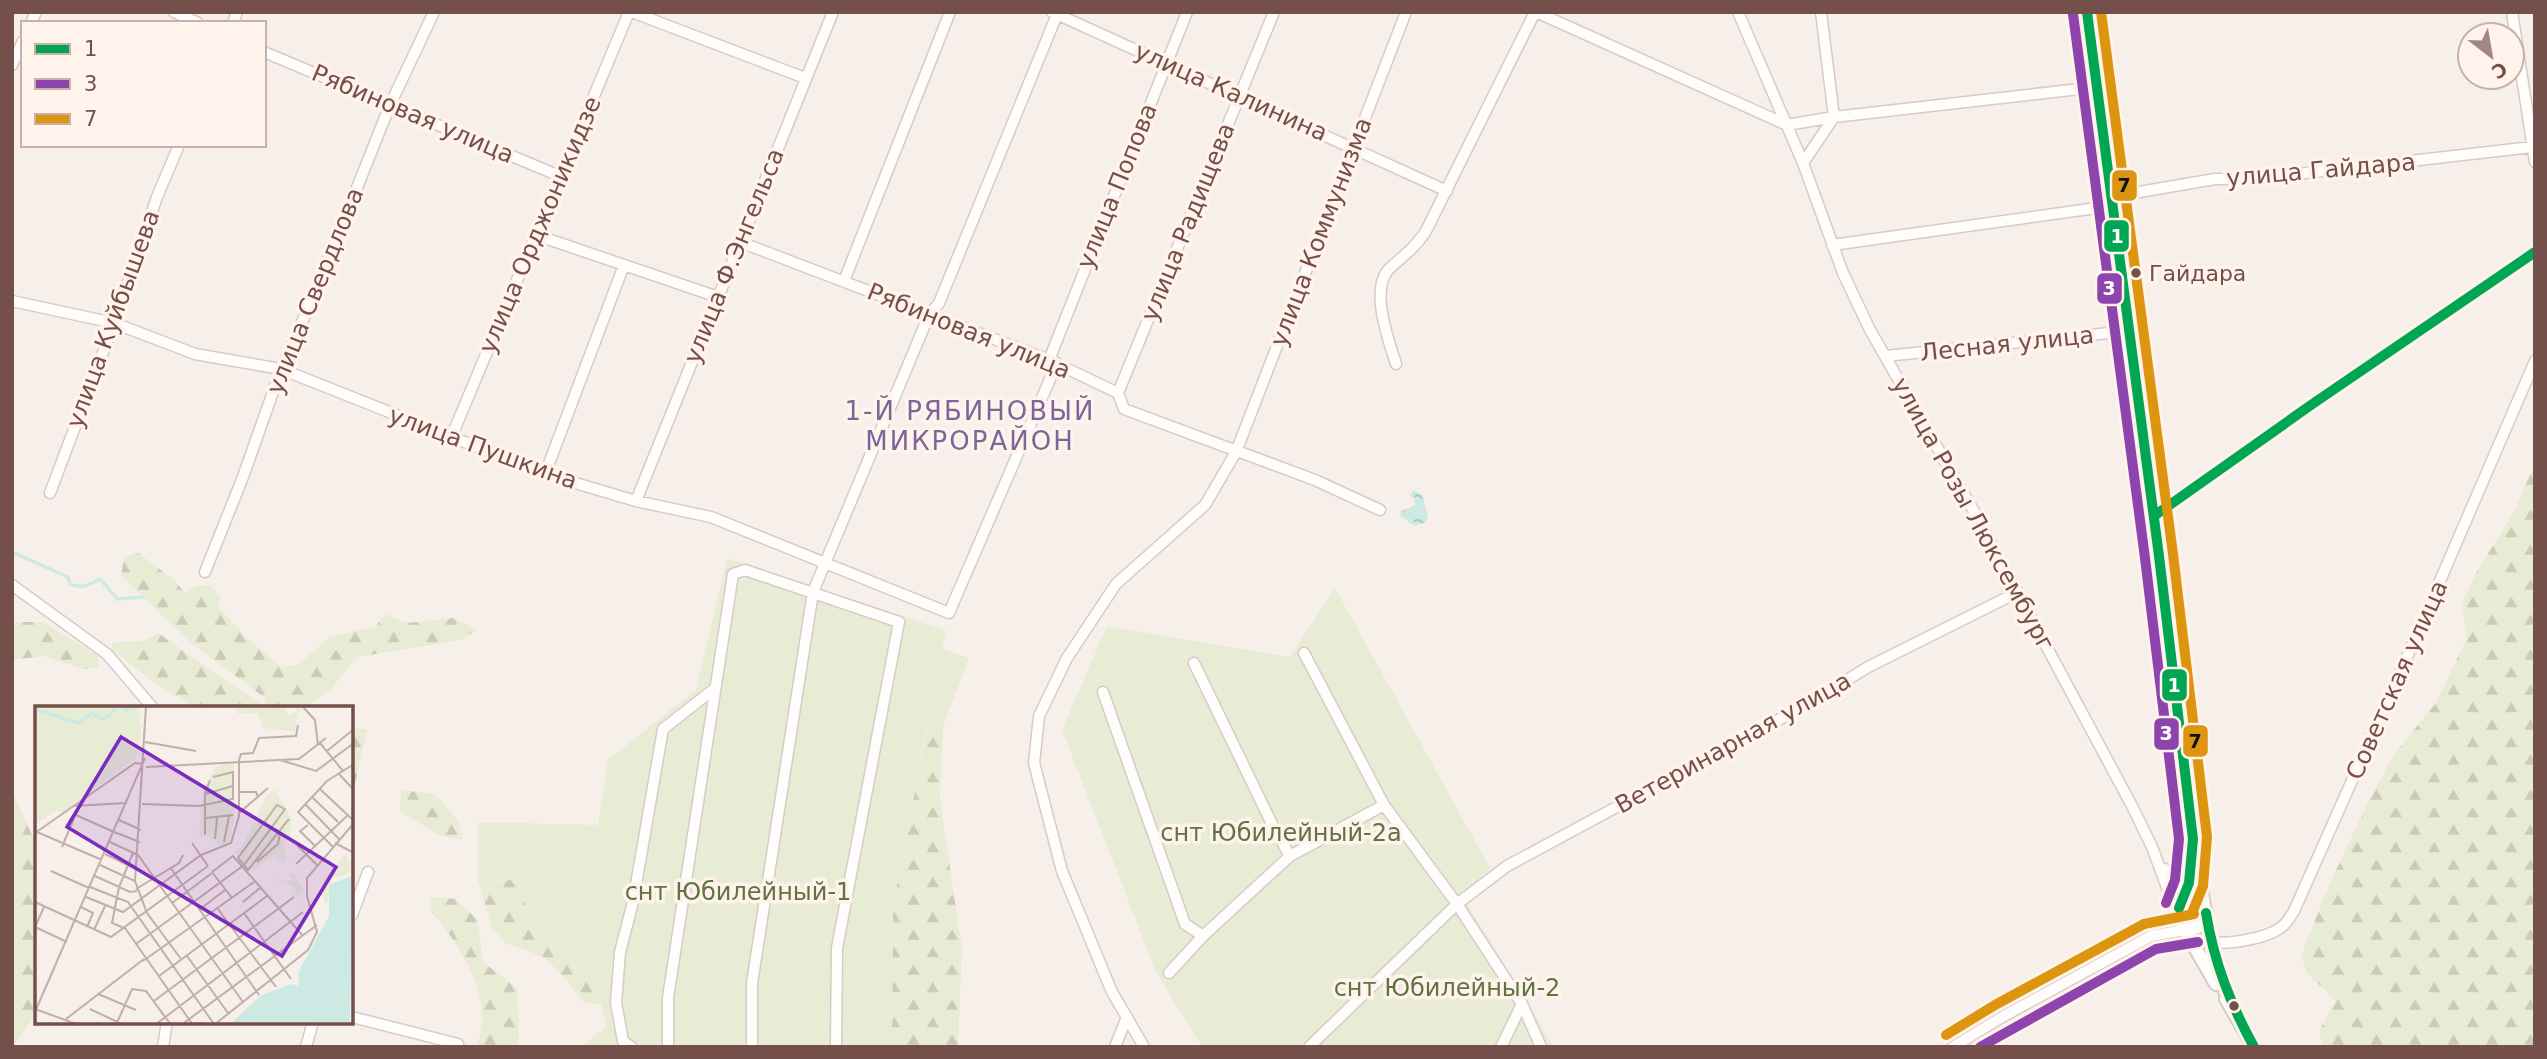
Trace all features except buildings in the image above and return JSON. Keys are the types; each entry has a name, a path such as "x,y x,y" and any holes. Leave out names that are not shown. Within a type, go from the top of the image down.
{"street":[{"path":"174,12 194,21"},
{"name":"улица Свердлова","path":"205,572 243,477 281,369 320,281 390,105 434,12"},
{"path":"631,12 805,78"},
{"name":"улица Орджоникидзе","path":"451,438 631,12"},
{"name":"улица Ф.Энгельса","path":"636,501 833,12"},
{"path":"844,281 950,12"},
{"name":"улица Попова","path":"949,613 1053,361 1187,12"},
{"name":"улица Радищева","path":"1118,393 1274,12"},
{"name":"улица Коммунизма","path":"1144,1047 1112,992 1062,872 1034,763 1039,716 1067,659 1116,584 1205,505 1236,452 1406,12"},
{"path":"1396,364 1381,310 1385,277 1420,241 1536,12 1787,125 1833,117 2096,87"},
{"name":"улица Розы Люксембург","path":"1738,12 1803,163 1832,245 1856,302 2067,684 2152,847 2204,965 2254,1047"},
{"path":"1803,163 1833,117 1821,12"},
{"path":"2087,12 2154,516 2193,839 2190,897 2183,903 2183,919"},
{"path":"2512,12 2535,162"},
{"path":"752,1047 752,983 813,592 929,315 939,303 1055,13"},
{"name":"улица Калинина","path":"1055,13 1447,191"},
{"path":"12,65 21,45"},
{"name":"Рябиновая улица","path":"266,53 562,177"},
{"name":"улица Куйбышева","path":"50,494 114,323 157,197 178,147"},
{"name":"улица Гайдара","path":"1832,245 2111,201 2215,179 2254,180 2532,147"},
{"path":"536,235 718,297"},
{"name":"Рябиновая улица","path":"740,242 1053,361 1118,393 1124,409 1315,480 1380,510"},
{"path":"2154,516 2535,252"},
{"path":"545,474 624,265"},
{"name":"улица Пушкина","path":"12,301 114,323 195,354 281,369 545,474 636,501 711,517 949,613"},
{"name":"Лесная улица","path":"1885,356 2129,331"},
{"name":"Советская улица","path":"2210,941 2234,942 2277,930 2287,922 2294,911 2535,361"},
{"path":"668,1047 668,998 714,689 733,574 745,570 899,622 837,948 836,1047"},
{"path":"12,585 107,654 151,706"},
{"name":"Ветеринарная улица","path":"1309,1047 1457,904 1507,866 1845,684 1868,667 2016,593"},
{"path":"1304,653 1384,805 1457,904 1522,1004 1541,1047"},
{"path":"1195,663 1290,856"},
{"path":"631,1047 623,1041 616,1003 620,951 633,902 663,729 714,689"},
{"path":"1103,692 1185,924 1203,936"},
{"path":"1170,973 1203,936 1290,856 1384,805"},
{"name":"улица Розы Люксембург","path":"2193,839 2216,971 2230,1005"},
{"path":"1953,1047 2002,1017 2183,919 2202,925 2206,913 2202,905 2172,880 2152,847"},
{"path":"354,910 368,872"},
{"path":"2151,936 2183,919"},
{"path":"2216,971 2219,952 2234,942"},
{"path":"1501,1047 1522,1004"},
{"path":"1115,1047 1127,1017"},
{"path":"354,1018 458,1044"},
{"path":"163,1047 167,1024"},
{"path":"306,1047 312,1024"}],"green space":[{"path":"2535,463 2535,1047 2323,1047 2319,1031 2336,1001 2307,973 2301,956 2329,885 2370,798 2395,753 2436,703 2467,638 2462,603 2476,573 2514,512"},
{"path":"137,552 174,580 186,594 195,586 211,585 221,599 218,607 247,638 281,667 297,665 330,637 375,627 385,614 407,623 452,618 478,629 461,640 357,657 332,688 307,706 265,706 265,698 191,643 121,576 124,558"},
{"name":"снт Юбилейный-1","path":"727,558 947,631 942,649 969,658 943,727 927,724 893,906 892,1047 581,1047 607,1026 601,1004 602,984 589,962 535,935 517,880 478,881 478,822 598,825 608,760 696,690"},
{"name":"снт Юбилейный-2а","path":"1335,588 1490,868 1462,895 1554,1047 1202,1047 1156,972 1062,730 1107,626 1290,657"},
{"path":"12,622 43,622 98,656 98,667 83,669 44,656 12,660"},
{"path":"158,633 264,706 191,706 159,686 111,649 113,643 144,641"},
{"path":"928,723 943,727 940,800 962,949 958,1047 892,1047 893,906"},
{"path":"354,729 367,729 354,789"},
{"path":"12,790 35,842 35,1003 31,1021 13,1047"},
{"path":"401,790 434,794 458,820 463,840 438,835 400,811"},
{"path":"517,880 535,935 589,962 602,984 601,1004 584,1003 567,980 544,957 505,943 492,927 478,881"},
{"path":"431,897 456,899 478,920 483,962 518,989 519,1037 516,1047 476,1047 481,1029 479,992 453,939 430,910"}],"water":[{"path":"1413,490 1422,495 1428,516 1426,522 1414,526 1400,515 1402,511 1415,505 1415,500 1410,495"}],"waterway":[{"path":"12,552 68,577 70,584 85,586 100,579 117,599 143,597"}],"transit line":[{"name":"1","path":"2087,12 2159,556 2193,839 2189,883 2179,908"},
{"name":"7","path":"2101,12 2173,554 2207,837 2203,886 2192,913"},
{"name":"3","path":"2073,14 2179,839 2175,880 2166,903"},
{"name":"1","path":"2154,516 2535,252"},
{"name":"1","path":"2206,913 2224,982 2254,1047"},
{"name":"7","path":"1946,1035 1995,1005 2144,924 2194,914"},
{"name":"3","path":"1980,1047 2156,949 2198,942"}],"place":[{"name":"Гайдара","path":"2136,273"}],"district":[{"name":"1-Й РЯБИНОВЫЙ МИКРОРАЙОН","path":"970,426"}],"park label":[{"name":"снт Юбилейный-2","path":"1447,988"}]}
